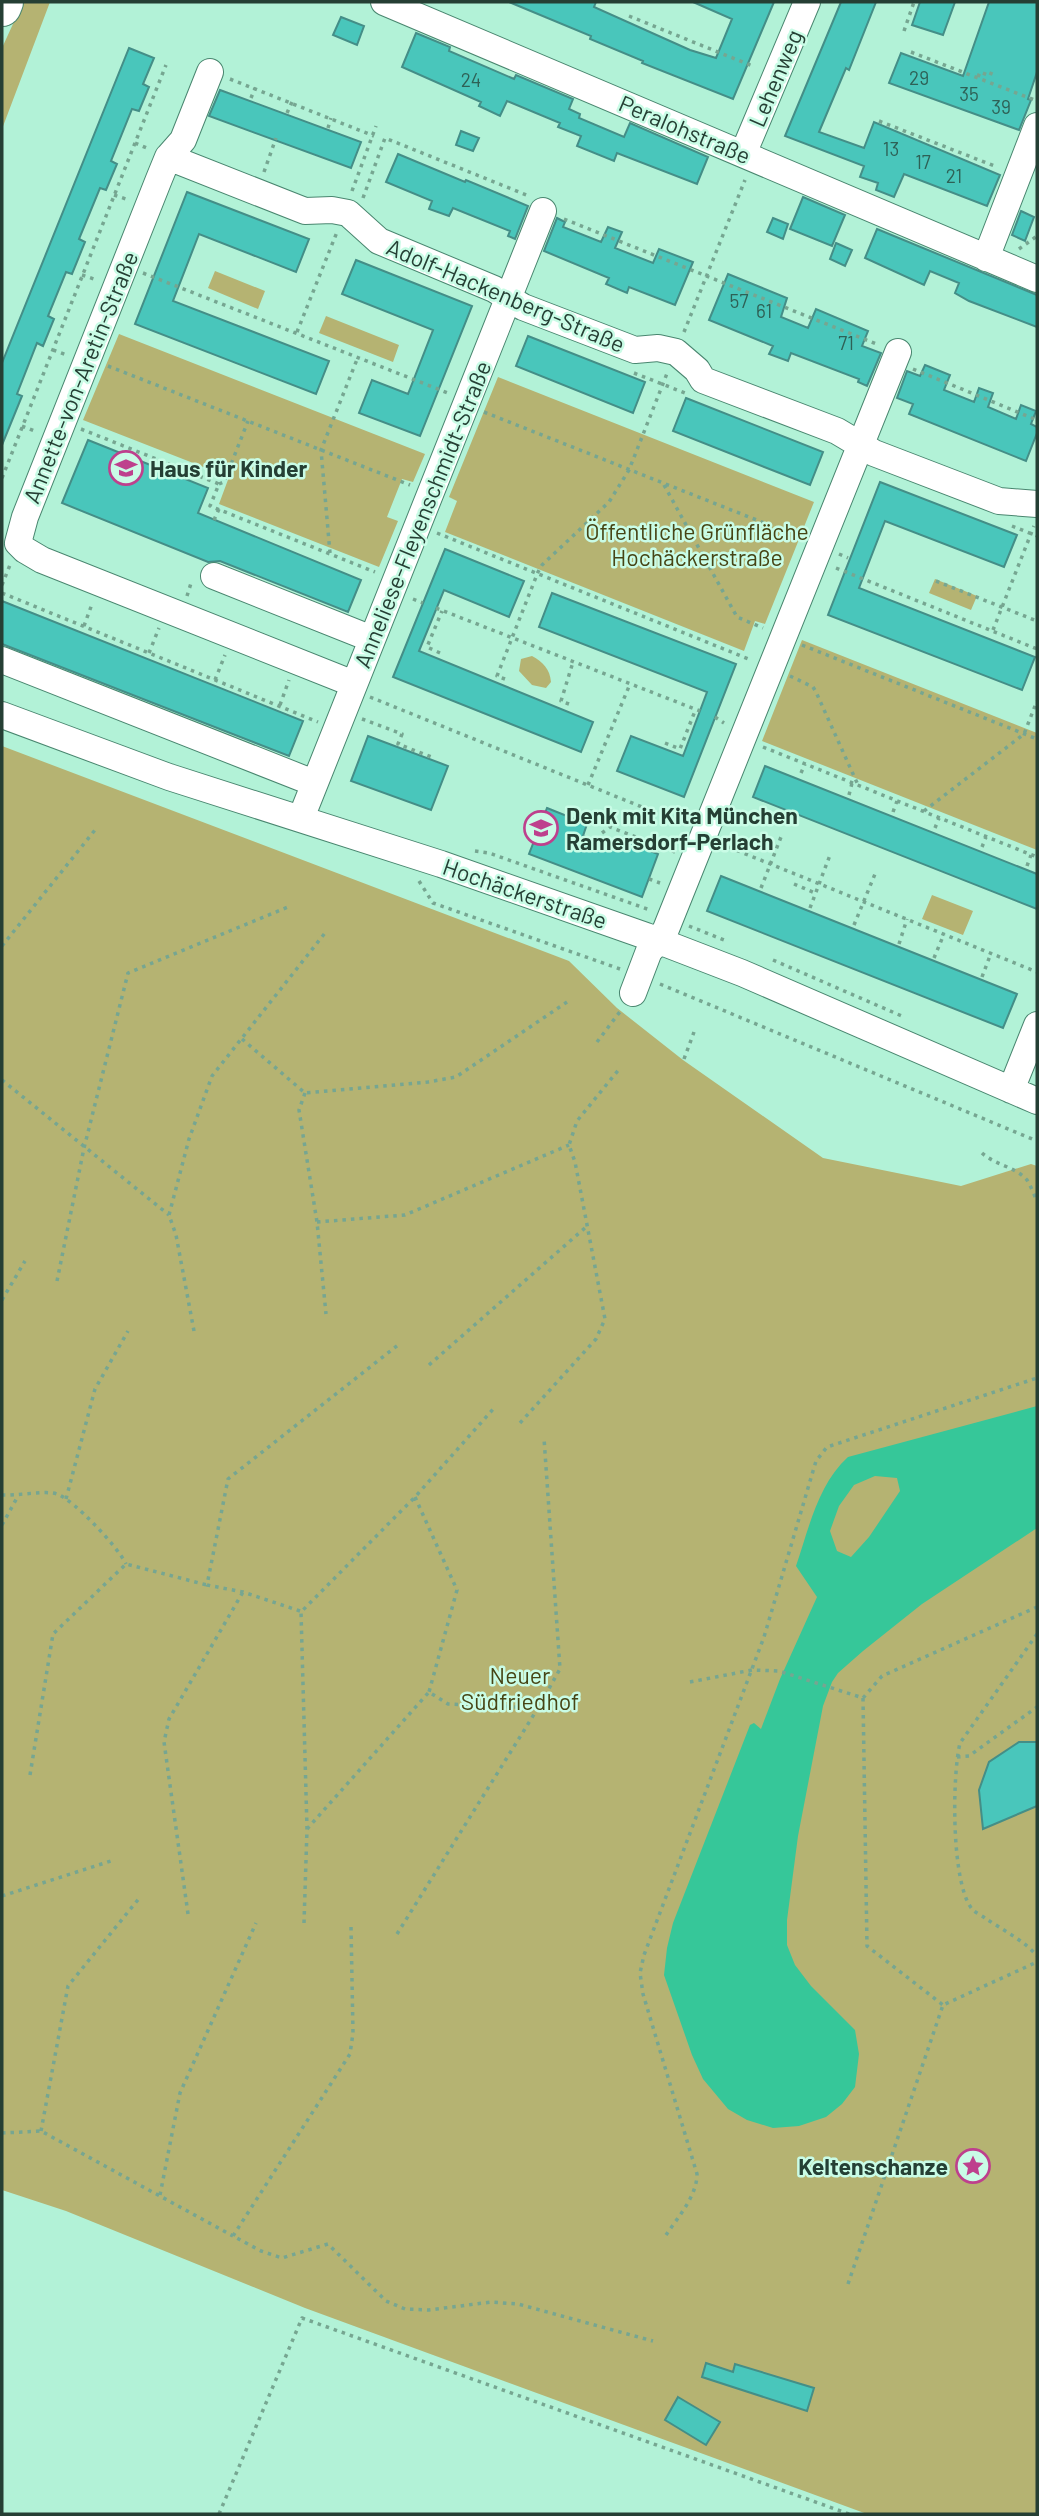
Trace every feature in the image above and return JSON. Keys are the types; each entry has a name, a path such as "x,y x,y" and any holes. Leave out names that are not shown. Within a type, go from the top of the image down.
{"highway":[{"path":"2,7 4,2"}],"street":[{"name":"Peralohstraße","path":"384,2 1037,279"},
{"name":"Lehenweg","path":"748,156 776,76 807,2"},
{"name":"Annette-von-Aretin-Straße","path":"210,72 183,140 168,157 25,517 18,543 42,560 354,684"},
{"path":"986,258 1037,126"},
{"path":"168,157 306,211 332,210 346,222"},
{"name":"Anneliese-Fleyenschmidt-Straße","path":"301,818 417,526 478,407 509,296 543,211"},
{"name":"Adolf-Hackenberg-Straße","path":"346,222 379,241 509,296 523,307 635,350 658,348 676,352"},
{"path":"676,352 697,370 704,380 837,431 874,453 1036,514"},
{"path":"632,993 649,951 659,941 783,637 807,549 860,444 896,357"},
{"path":"205,573 372,639"},
{"path":"2,660 314,783"},
{"name":"Hochäckerstraße","path":"2,715 169,777 498,883 659,941 755,979 1037,1101"},
{"path":"1011,1090 1037,1025"}],"path":[{"path":"904,31 914,2"},
{"path":"629,16 776,76"},
{"path":"911,52 1037,101"},
{"path":"2,478 166,65"},
{"path":"978,78 980,72 990,76 992,71"},
{"path":"210,72 374,136"},
{"path":"251,99 255,88"},
{"path":"287,113 292,102"},
{"path":"328,128 331,118"},
{"path":"879,121 1018,176"},
{"path":"346,222 346,207 376,126"},
{"path":"256,192 276,138"},
{"path":"297,332 384,138 542,201 543,211 866,340"},
{"path":"505,679 497,676 542,565 608,502 629,470 707,277 748,156"},
{"path":"125,265 297,332 629,470 1037,649"},
{"path":"330,554 321,450 358,357"},
{"path":"896,357 1037,420"},
{"path":"109,367 400,481"},
{"path":"624,369 686,393"},
{"path":"248,421 224,482 219,484 210,506 396,580"},
{"path":"62,422 219,484"},
{"path":"664,485 737,617 1037,739"},
{"path":"214,520 219,509"},
{"path":"992,631 1036,514"},
{"path":"417,526 538,572 770,668"},
{"path":"180,615 205,573"},
{"path":"936,581 1037,621"},
{"path":"2,593 320,723"},
{"path":"436,608 697,711 680,749 665,743"},
{"path":"440,653 427,647 442,611"},
{"path":"569,704 561,701 573,662"},
{"path":"800,680 813,687 816,692 858,785"},
{"path":"354,684 371,698 684,824 723,845 1037,972"},
{"path":"588,785 630,684"},
{"path":"923,812 1024,734 1037,701"},
{"path":"357,717 402,734 398,744 434,758"},
{"path":"743,736 756,745 1037,857"},
{"path":"801,773 804,764"},
{"path":"849,795 852,783"},
{"path":"892,813 897,801"},
{"path":"935,828 939,818"},
{"path":"601,833 610,827 693,859"},
{"path":"2,946 95,831"},
{"path":"761,888 781,837"},
{"path":"982,847 986,837"},
{"path":"466,849 489,853 655,912"},
{"path":"810,908 830,855"},
{"path":"1027,866 1031,855"},
{"path":"854,925 875,874"},
{"path":"649,879 666,885"},
{"path":"419,881 433,903 632,993 773,1029 1037,1141"},
{"path":"794,884 816,893"},
{"path":"57,1281 84,1148 128,973 288,907"},
{"path":"899,944 908,919"},
{"path":"169,1215 189,1139 212,1076 324,933"},
{"path":"934,958 944,934"},
{"path":"982,977 991,953"},
{"path":"597,1042 632,993"},
{"path":"242,1039 306,1093 428,1082 456,1077 566,1002"},
{"path":"684,1059 694,1032"},
{"path":"520,1423 596,1339 605,1320 575,1162 569,1145 578,1121 620,1068"},
{"path":"2,1080 169,1215 176,1235 194,1331"},
{"path":"306,1093 299,1110 317,1222 326,1314"},
{"path":"317,1222 405,1215 569,1145"},
{"path":"982,1153 1027,1181 1037,1201"},
{"path":"429,1365 586,1227"},
{"path":"2,1300 25,1261"},
{"path":"66,1499 95,1390 128,1331"},
{"path":"207,1586 228,1479 398,1345"},
{"path":"666,2235 692,2194 697,2184 697,2174 643,1994 640,1973 643,1955 764,1637 816,1461 827,1447 1037,1378"},
{"path":"304,1923 307,1829 300,1612 415,1497 495,1407"},
{"path":"397,1934 560,1669 544,1438"},
{"path":"2,1495 54,1493 66,1499 119,1550 126,1564 207,1586 243,1592 300,1612"},
{"path":"2,1525 18,1496"},
{"path":"307,1829 429,1692 457,1590 415,1497"},
{"path":"30,1775 53,1634 126,1564"},
{"path":"188,1914 164,1742 169,1719 243,1592"},
{"path":"943,2005 867,1946 863,1698 882,1676 1037,1607"},
{"path":"1037,1634 960,1743 955,1797 958,1865 962,1888 972,1909 1037,1956"},
{"path":"690,1682 752,1670 779,1671 863,1698"},
{"path":"429,1692 448,1704 538,1708"},
{"path":"957,1757 969,1756 1037,1707"},
{"path":"4,1894 114,1860"},
{"path":"41,2131 68,1986 141,1896"},
{"path":"160,2195 180,2093 256,1923"},
{"path":"233,2236 350,2054 353,2033 351,1927"},
{"path":"848,2284 943,2005 1037,1962"},
{"path":"2,2133 41,2131 261,2252 282,2258 328,2244 386,2301 405,2309 429,2310 491,2302 518,2304 653,2341"},
{"path":"219,2514 302,2318 849,2514"}],"green space":[{"path":"23,2 50,2 2,129 2,48"},
{"path":"215,271 265,291 258,309 208,288"},
{"path":"326,316 399,345 393,362 319,333"},
{"path":"119,334 425,454 413,482 402,479 387,517 398,521 379,567 219,504 229,477 83,420"},
{"name":"Öffentliche Grünfläche Hochäckerstraße","path":"498,377 814,502 765,624 755,621 744,651 445,532 457,501 449,497"},
{"path":"935,579 977,596 971,610 929,593"},
{"path":"802,640 1037,733 1037,850 762,741"},
{"path":"532,656 543,663 549,673 551,682 546,688 532,685 519,671 521,659"},
{"name":"Neuer Südfriedhof","path":"2,746 569,961 617,1008 683,1060 823,1158 961,1186 1031,1164 1037,1166 1037,2514 867,2514 305,2308 66,2211 2,2190"},
{"path":"932,895 973,911 963,935 922,919"}],"shaded area":[{"path":"1037,1406 1037,1528 922,1604 863,1651 838,1673 823,1706 798,1836 787,1920 787,1945 795,1965 811,1986 855,2030 859,2054 855,2087 842,2104 826,2117 799,2126 773,2128 747,2120 728,2109 703,2079 664,1975 667,1948 673,1923 750,1725 754,1723 761,1729 817,1597 796,1566 822,1493 848,1457","holes":["875,1476 897,1478 900,1491 869,1537 851,1557 837,1551 830,1531 839,1506 854,1485"]}],"building":[{"path":"509,2 596,2 594,7 690,50 716,58 732,19 693,2 774,2 733,99 642,63 643,61 590,39 591,36"},
{"path":"841,2 876,2 849,70 846,68 819,132 864,148 874,122 1000,175 987,206 904,174 894,197 876,190 878,183 860,177 864,166 785,136"},
{"path":"920,2 955,2 943,35 912,25"},
{"path":"989,2 1037,2 1037,72 1028,99 1031,100 1019,130 889,83 901,53 963,76"},
{"path":"341,17 364,26 357,45 333,35"},
{"path":"416,33 450,47 449,51 514,79 516,75 573,99 569,109 580,114 579,118 624,137 630,123 708,157 697,184 617,153 614,161 577,146 581,136 558,127 560,123 507,101 500,116 479,106 481,102 402,67"},
{"path":"129,48 154,58 143,84 149,87 139,111 132,109 111,161 117,164 106,190 100,188 79,239 85,242 72,274 66,272 48,316 54,319 43,346 37,343 17,394 22,396 2,445 2,363"},
{"path":"220,90 361,142 351,168 209,116"},
{"path":"461,131 479,138 473,151 456,145"},
{"path":"398,154 528,206 515,239 508,236 510,231 453,208 449,216 429,209 432,201 386,182"},
{"path":"187,192 309,239 296,272 199,234 173,301 329,361 316,394 135,324"},
{"path":"803,197 845,215 832,246 790,229"},
{"path":"1021,211 1034,217 1025,241 1012,235"},
{"path":"557,218 565,222 563,227 601,242 608,227 622,232 615,248 653,263 659,249 693,262 675,305 629,287 627,293 606,284 609,278 544,251"},
{"path":"773,218 788,224 783,239 767,232"},
{"path":"877,229 1037,295 1037,327 969,301 955,293 959,283 930,271 924,285 865,258"},
{"path":"836,243 852,250 845,266 830,259"},
{"path":"356,260 472,306 420,436 359,413 372,380 408,394 433,330 342,294"},
{"path":"728,274 787,298 781,317 808,328 816,309 868,331 862,346 881,353 867,386 858,382 859,379 791,353 788,361 769,354 773,346 709,320"},
{"path":"528,336 645,382 633,413 516,366"},
{"path":"925,365 950,375 944,390 974,402 979,388 993,393 988,407 1016,419 1021,405 1036,411 1031,424 1037,427 1037,433 1026,461 909,414 913,404 897,398 907,371 920,376"},
{"path":"686,398 823,452 810,485 673,431"},
{"path":"88,440 208,488 198,513 361,580 348,612 220,561 208,562 62,503"},
{"path":"880,482 1017,535 1004,567 885,521 859,588 1035,657 1022,690 828,615"},
{"path":"445,549 524,581 509,617 444,590 419,651 593,722 581,752 393,677"},
{"path":"552,593 736,664 684,797 617,771 631,736 683,756 707,692 539,627"},
{"path":"2,601 303,721 289,756 2,644"},
{"path":"368,736 448,766 431,810 351,781"},
{"path":"765,766 1037,874 1037,909 753,797"},
{"path":"547,808 587,824 583,836 614,848 617,838 658,854 642,897 529,854"},
{"path":"721,876 1017,994 1003,1028 707,911"},
{"path":"1019,1742 1037,1742 1037,1806 983,1829 979,1790 989,1762"},
{"path":"706,2363 733,2372 735,2364 814,2388 807,2411 702,2377"},
{"path":"678,2397 720,2422 706,2445 665,2420"}],"place":[{"name":"Haus für Kinder","path":"126,468"},
{"name":"Denk mit Kita München Ramersdorf-Perlach","path":"541,828"},
{"name":"Keltenschanze","path":"973,2166"}]}
